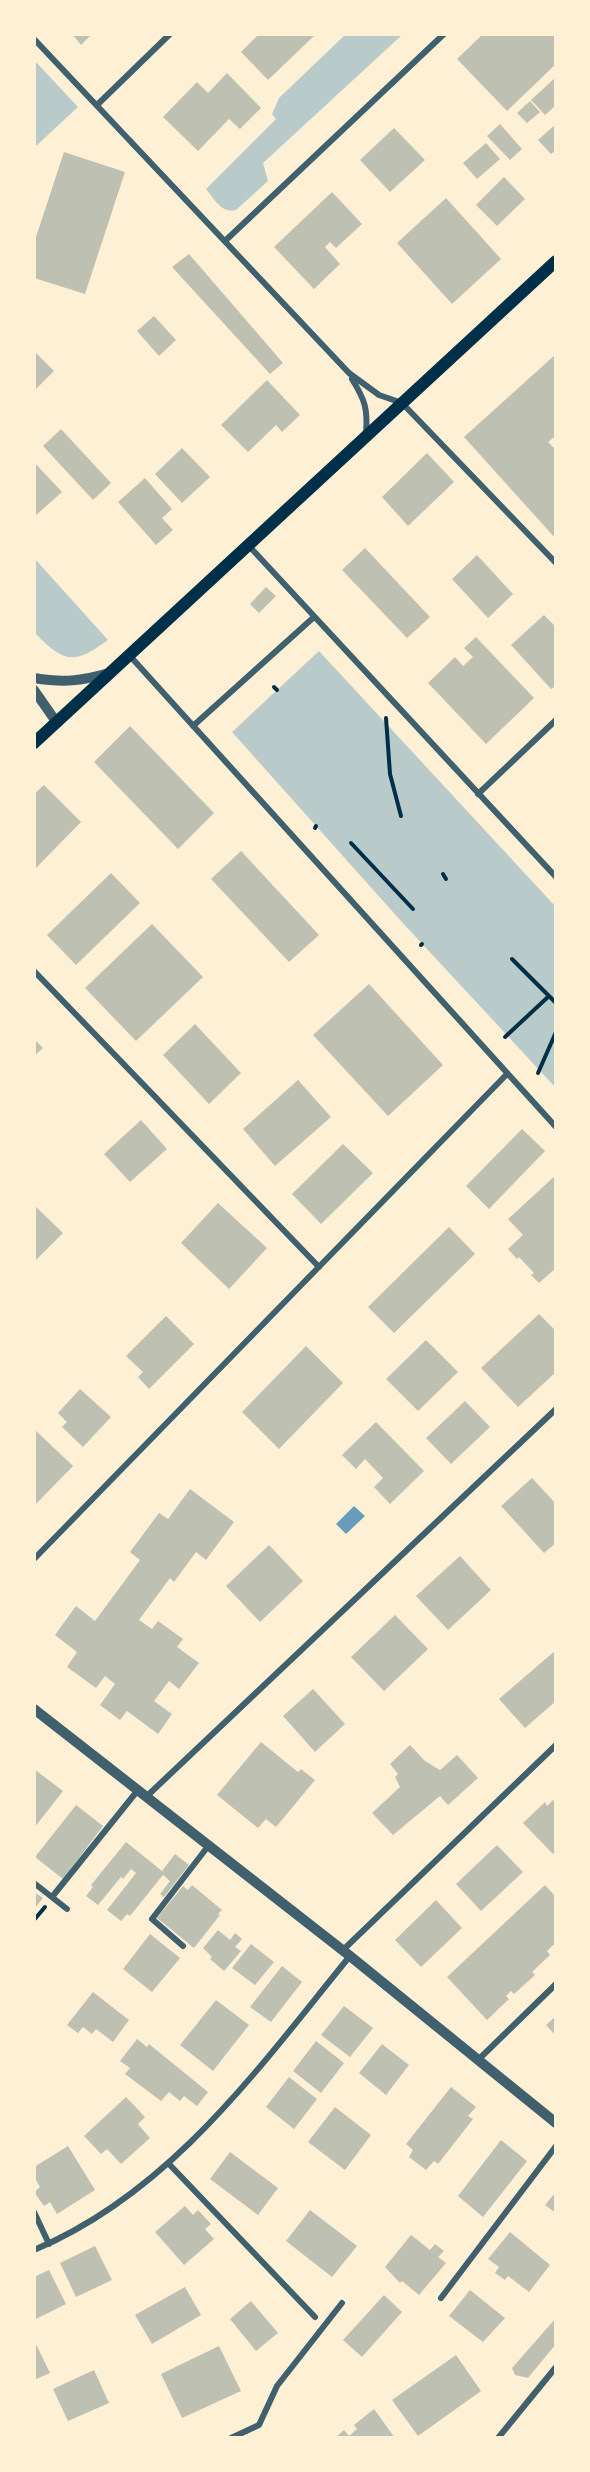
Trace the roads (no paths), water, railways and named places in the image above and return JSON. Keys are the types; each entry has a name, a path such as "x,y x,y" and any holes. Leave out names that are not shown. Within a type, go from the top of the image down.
{"main road":[{"path":"35,742 555,261"}],"street":[{"path":"97,105 170,34"},
{"path":"225,241 444,34"},
{"path":"34,39 349,373 379,395 402,403 555,563"},
{"path":"349,373 364,399 367,413 365,438"},
{"path":"249,546 555,877"},
{"path":"193,726 314,617"},
{"path":"130,656 555,1127"},
{"path":"34,678 63,682 83,680 112,672"},
{"path":"34,690 57,723"},
{"path":"478,794 555,720"},
{"path":"34,971 319,1267"},
{"path":"34,1559 507,1074"},
{"path":"52,1897 143,1792 555,1408"},
{"path":"34,1709 347,1953 555,2123"},
{"path":"34,2250 88,2224 169,2164 223,2111 347,1953 555,1745"},
{"path":"183,1946 152,1919 209,1844"},
{"path":"34,1883 67,1909"},
{"path":"478,2060 555,1984"},
{"path":"441,2298 555,2146"},
{"path":"169,2164 315,2317"},
{"path":"34,2212 49,2244"},
{"path":"231,2438 259,2425 277,2386 342,2303"},
{"path":"498,2438 555,2367"}],"water":[{"path":"354,1506 365,1516 346,1534 336,1524"}]}
